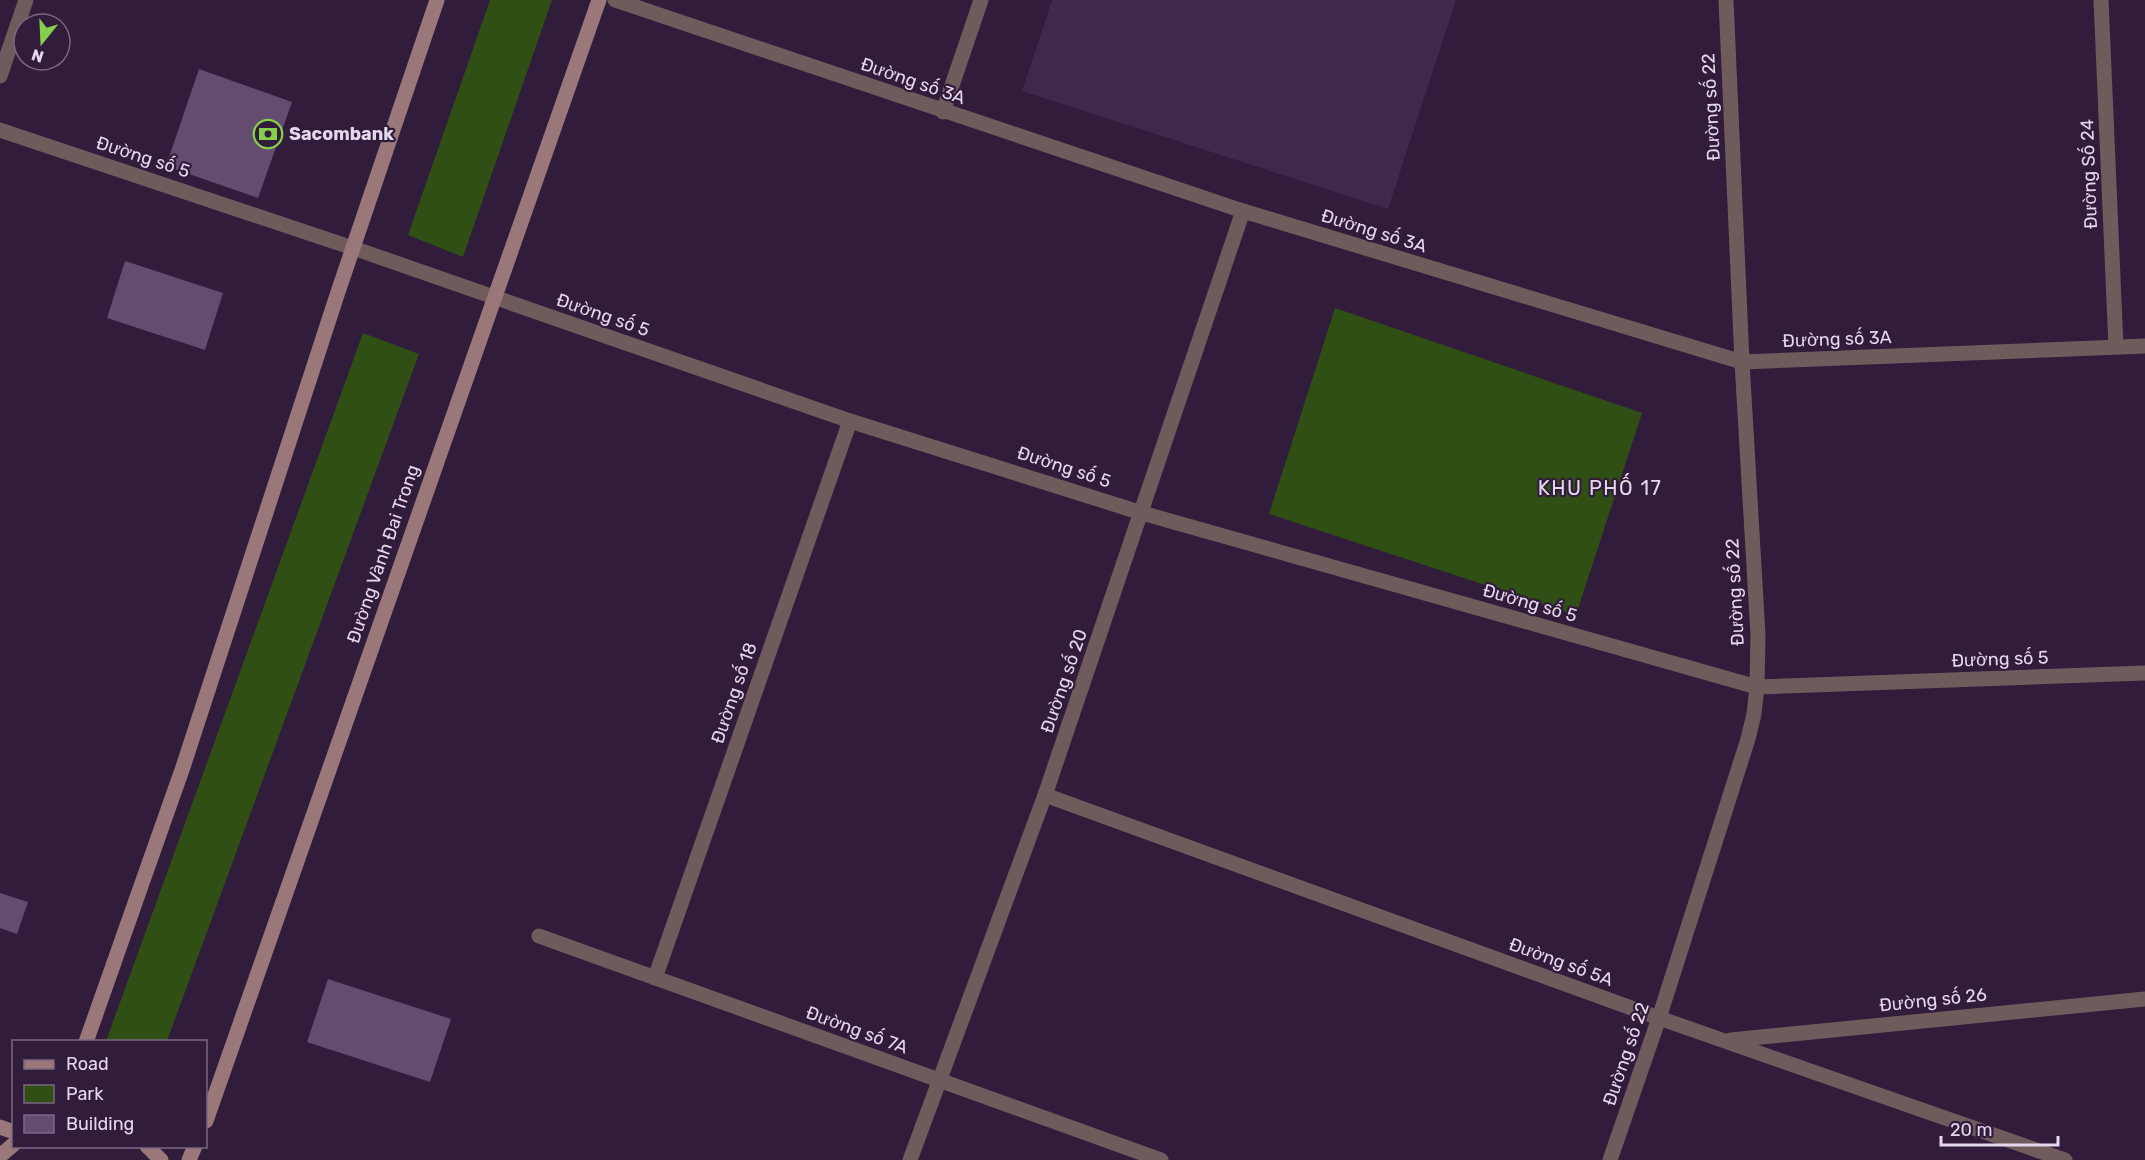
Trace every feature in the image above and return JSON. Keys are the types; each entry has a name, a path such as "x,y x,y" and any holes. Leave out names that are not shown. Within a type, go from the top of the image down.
{"street":[{"path":"0,76 26,0"},
{"path":"87,1040 183,767 437,0"},
{"name":"Đường Vành Đai Trong","path":"207,1118 599,0"},
{"name":"Đường số 3A","path":"615,0 1243,211 1742,362 2145,346"},
{"path":"943,112 981,0"},
{"name":"Đường số 22","path":"1610,1160 1659,1018 1748,739 1757,687 1758,635 1742,362 1726,0"},
{"name":"Đường Số 24","path":"2101,0 2115,347"},
{"name":"Đường số 5","path":"0,130 353,248 850,421 1142,513 1757,687 2145,673"},
{"name":"Đường số 20","path":"910,1160 1045,795 1243,211"},
{"name":"Đường số 18","path":"655,978 850,421"},
{"name":"Đường số 5A","path":"1045,795 1659,1018 2065,1160"},
{"name":"Đường số 7A","path":"539,936 1161,1160"},
{"name":"Đường số 26","path":"1725,1041 2145,999"},
{"path":"0,1156 12,1146"},
{"path":"149,1148 161,1160"}],"shaded area":[{"path":"1052,0 1456,0 1388,209 1022,91"}],"green space":[{"path":"490,0 552,0 463,257 408,235"},
{"path":"1335,308 1642,413 1576,615 1269,514"},
{"path":"363,333 419,354 167,1040 106,1040"}],"building":[{"path":"199,69 292,102 258,198 166,166"},
{"path":"125,261 223,293 205,350 107,318"},
{"path":"0,893 28,902 17,934 0,928"},
{"path":"328,979 451,1019 430,1082 307,1042"}],"place":[{"name":"Sacombank","path":"268,134"}],"district":[{"name":"KHU PHỐ 17","path":"1600,488"}]}
